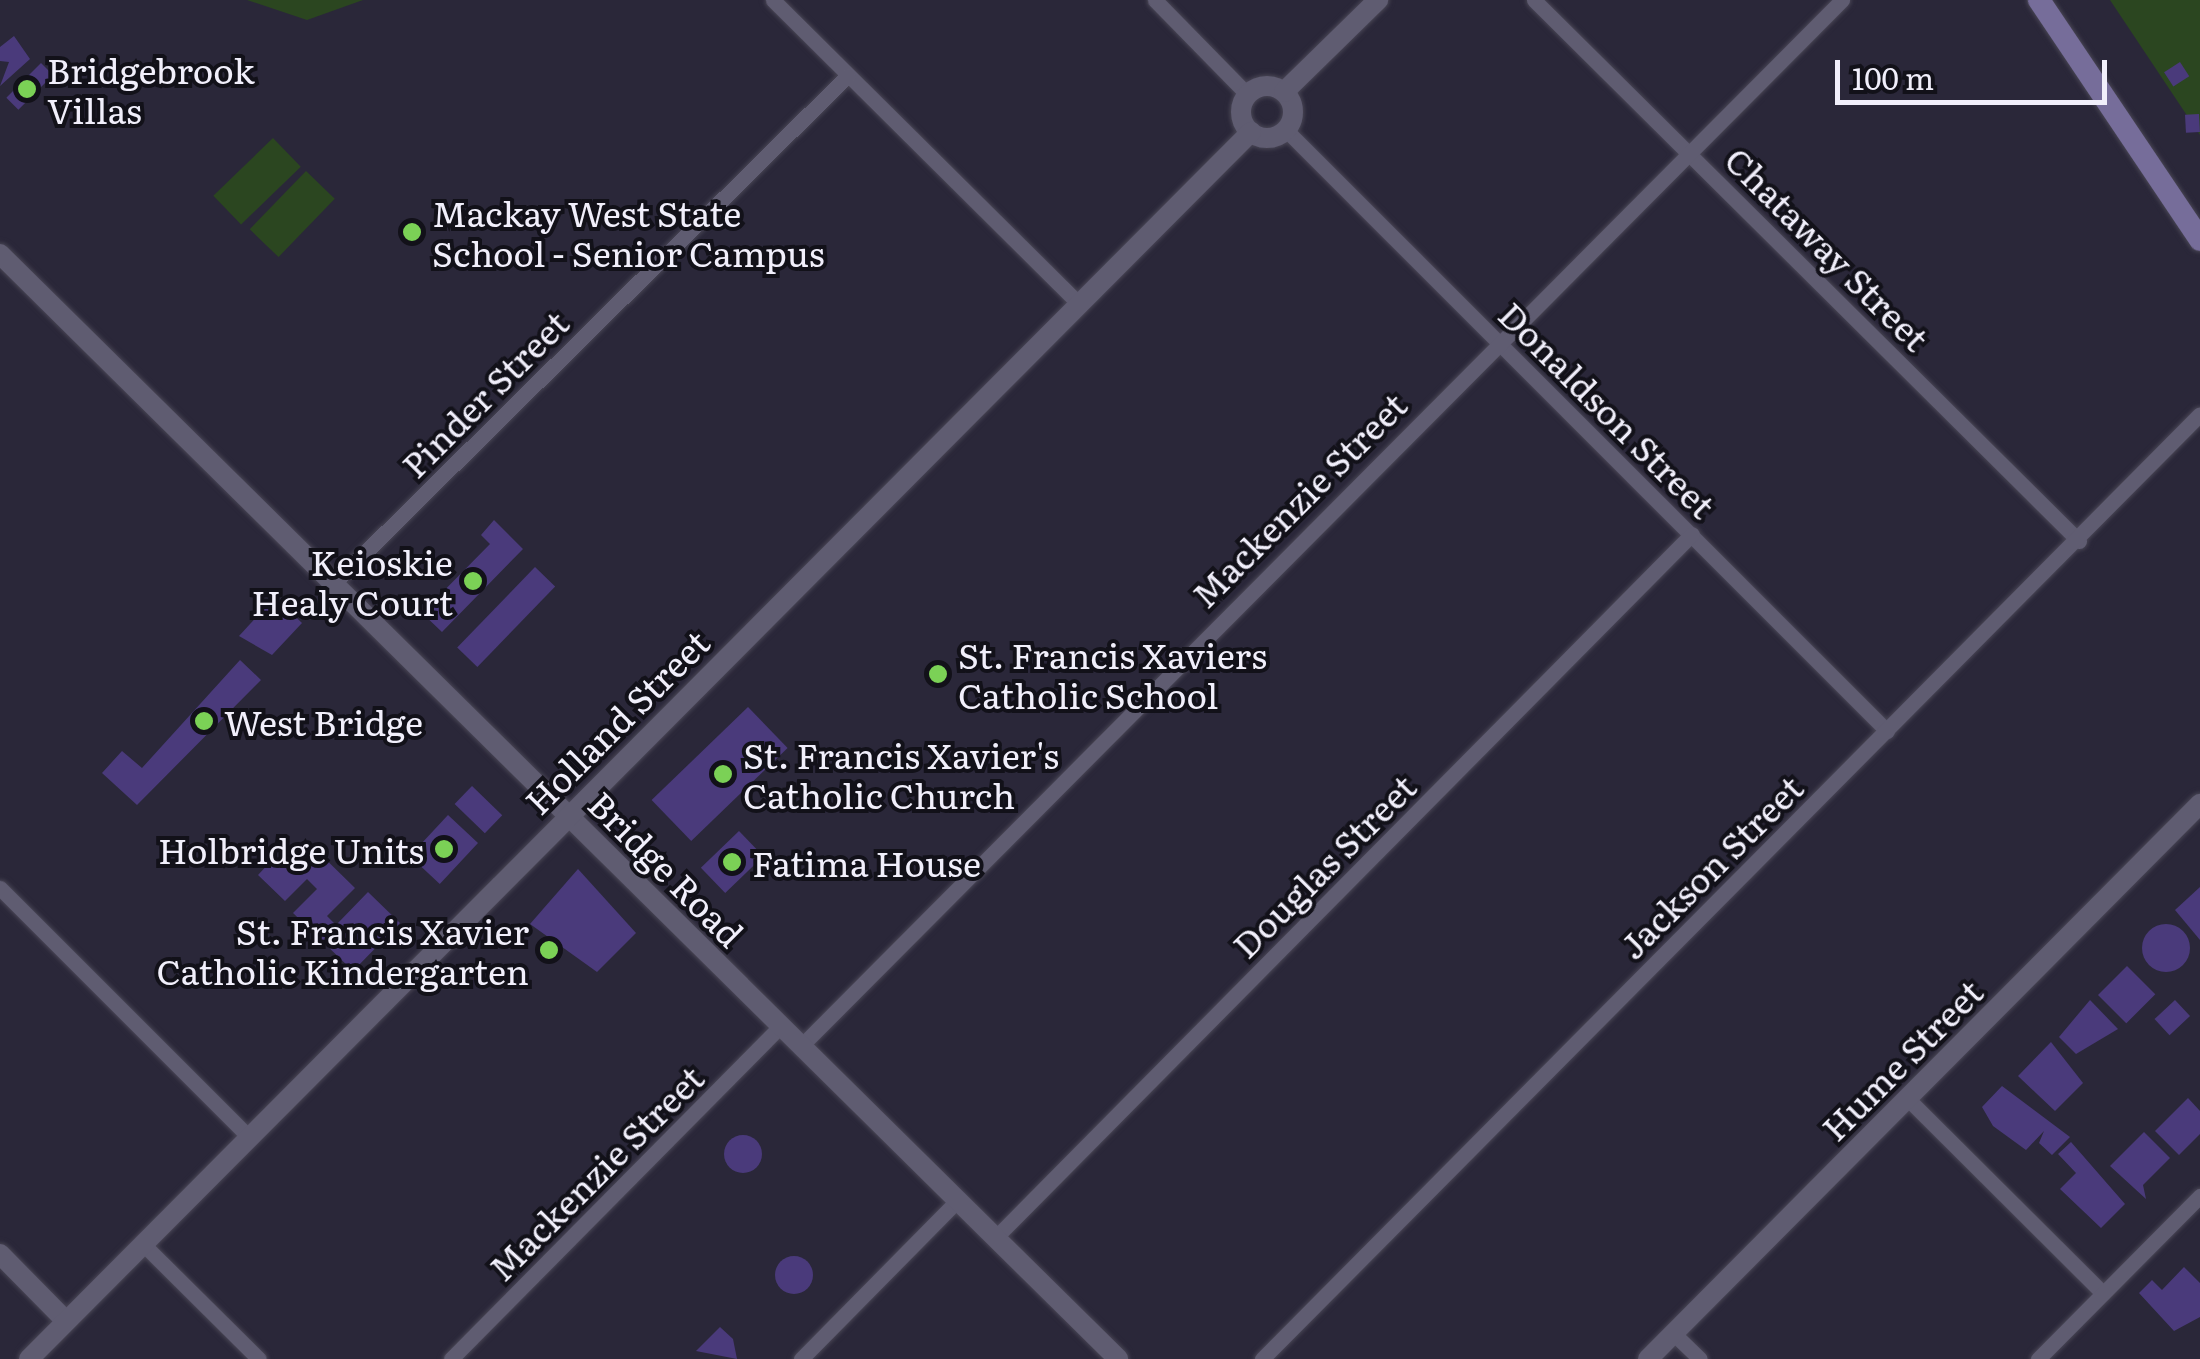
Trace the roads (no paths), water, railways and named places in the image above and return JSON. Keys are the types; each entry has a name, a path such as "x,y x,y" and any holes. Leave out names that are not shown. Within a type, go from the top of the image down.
{"main road":[{"path":"2039,0 2200,240"}],"street":[{"path":"773,0 1080,305"},
{"path":"1155,0 1248,95"},
{"path":"1284,92 1378,0"},
{"name":"Chataway Street","path":"1534,0 2079,541"},
{"name":"Mackenzie Street","path":"801,1046 1497,340 1842,0"},
{"name":"Pinder Street","path":"333,584 848,75"},
{"path":"1264,86 1284,92 1293,113 1286,130 1251,132 1242,111 1248,95 1264,86"},
{"name":"Donaldson Street","path":"1286,130 1887,731"},
{"name":"Holland Street","path":"28,1359 1251,132"},
{"name":"Bridge Road","path":"0,254 1118,1359"},
{"name":"Jackson Street","path":"1262,1359 2079,541 2200,414"},
{"name":"Douglas Street","path":"996,1237 1692,534"},
{"name":"Hume Street","path":"1648,1359 2200,804"},
{"path":"0,888 249,1136"},
{"name":"Mackenzie Street","path":"452,1359 780,1027"},
{"path":"1908,1099 2103,1293"},
{"path":"801,1359 958,1200"},
{"path":"2038,1359 2196,1206"},
{"path":"143,1244 259,1359"},
{"path":"0,1254 66,1321"},
{"path":"1673,1333 1700,1359"}],"place":[{"name":"Bridgebrook Villas","path":"27,89"},
{"name":"Mackay West State School - Senior Campus","path":"412,232"},
{"name":"Keioskie Healy Court","path":"473,581"},
{"name":"St. Francis Xaviers Catholic School","path":"938,674"},
{"name":"West Bridge","path":"204,721"},
{"name":"St. Francis Xavier's Catholic Church","path":"723,774"},
{"name":"Holbridge Units","path":"444,849"},
{"name":"Fatima House","path":"732,862"},
{"name":"St. Francis Xavier Catholic Kindergarten","path":"549,950"}]}
